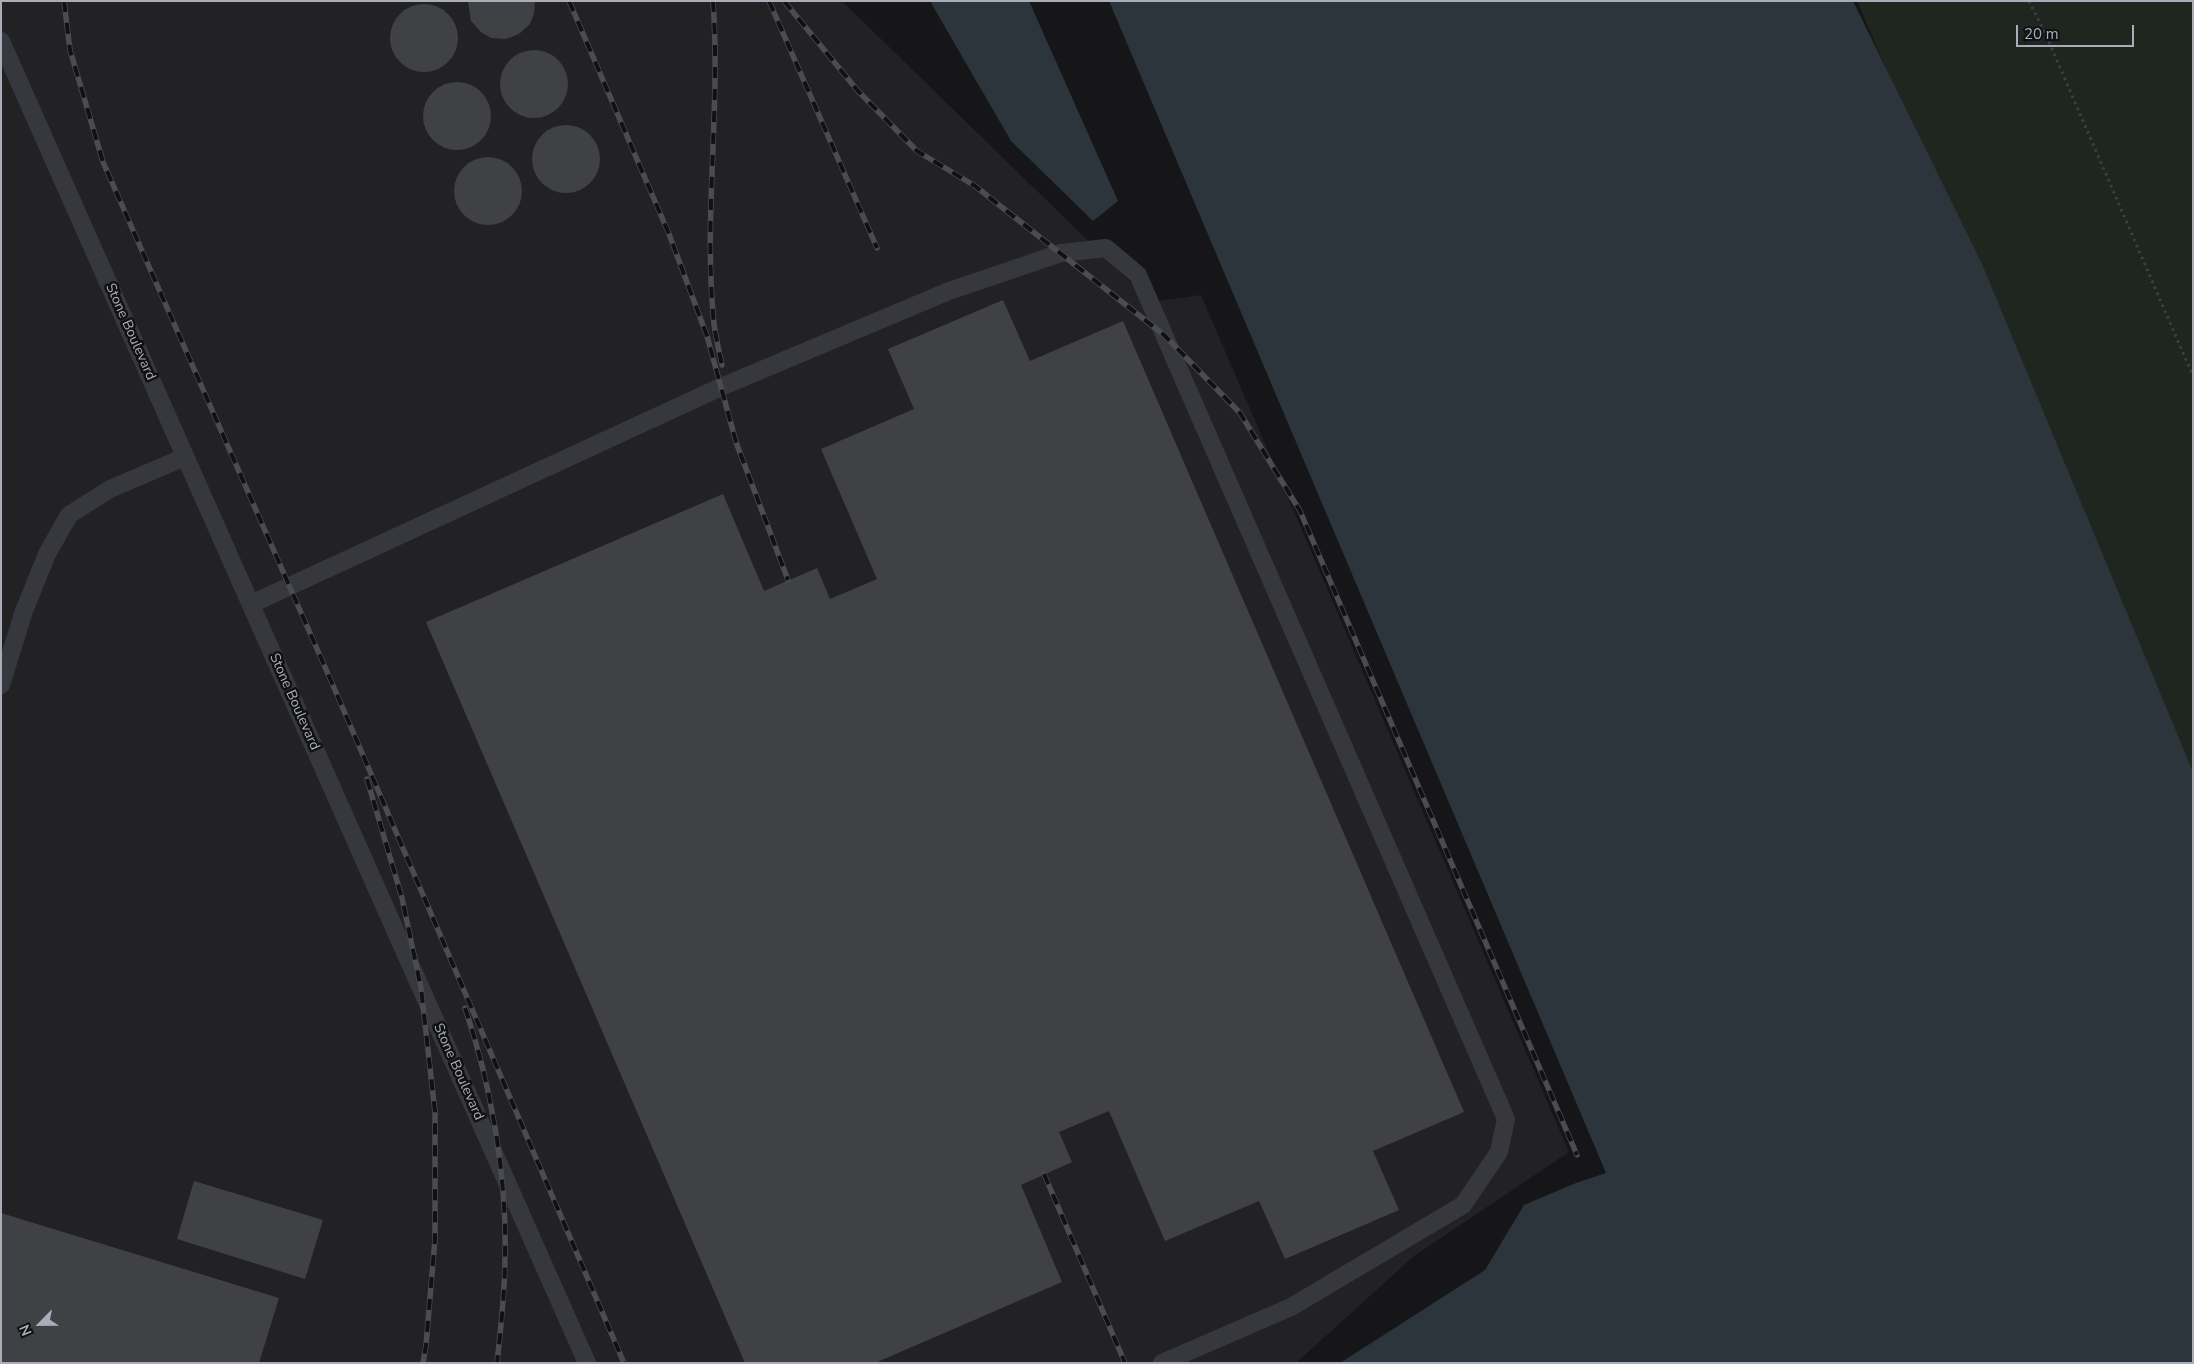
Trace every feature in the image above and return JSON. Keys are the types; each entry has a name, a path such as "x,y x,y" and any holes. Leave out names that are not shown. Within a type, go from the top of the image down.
{"lane":[{"name":"Stone Boulevard","path":"1,41 588,1363"},
{"path":"251,604 722,387 949,291 1061,253 1106,248 1138,275 1506,1119 1499,1152 1463,1205 1292,1307 1162,1363"},
{"path":"1,685 24,611 47,554 69,515 110,488 186,457"}],"path":[{"path":"2029,1 2046,35 2193,376"}],"shaded area":[{"path":"1,1 842,1 1151,302 1201,295 1569,1152 1414,1256 1296,1363 1,1363"},
{"path":"930,1 1029,1 1118,201 1093,221 1011,141"},
{"path":"1109,1 1853,1 1982,264 2193,772 2193,1363 1340,1363 1485,1270 1524,1205 1576,1183 1606,1173"},
{"path":"1857,1 2193,1 2193,781"}],"building":[{"path":"468,1 535,1 534,13 530,24 519,34 506,39 491,38 481,32 471,21"},
{"path":"424,4 437,7 448,14 455,25 458,38 455,51 448,62 437,69 424,72 411,69 400,62 393,51 390,38 393,25 400,14 411,7"},
{"path":"534,50 547,53 558,60 565,71 568,84 565,97 558,108 547,115 534,118 521,115 510,108 503,97 500,84 503,71 510,60 521,53"},
{"path":"457,82 470,85 481,92 488,103 491,116 488,129 481,140 470,147 457,150 444,147 433,140 426,129 423,116 426,103 433,92 444,85"},
{"path":"566,125 579,128 590,135 597,146 600,159 597,172 590,183 579,190 566,193 553,190 542,183 535,172 532,159 535,146 542,135 553,128"},
{"path":"488,157 501,160 512,167 519,178 522,191 519,204 512,215 501,222 488,225 475,222 464,215 457,204 454,191 457,178 464,167 475,160"},
{"path":"1003,300 1030,361 1123,321 1464,1112 1373,1151 1399,1210 1285,1259 1259,1201 1165,1241 1109,1111 1059,1132 1072,1162 1021,1185 1062,1282 875,1363 745,1363 426,622 723,494 764,591 817,568 830,599 877,579 821,449 914,409 888,349"},
{"path":"194,1181 323,1220 305,1279 177,1239"},
{"path":"1,1213 279,1298 259,1363 1,1363"}],"railway":[{"path":"64,1 70,50 103,162 332,683 624,1363"},
{"path":"569,1 669,234 707,336 736,442 788,580"},
{"path":"713,1 715,82 710,244 714,324 722,365"},
{"path":"769,1 877,248"},
{"path":"784,1 858,91 917,151 975,186 1164,335 1240,413 1300,511 1577,1155"},
{"path":"367,779 402,898 421,988 435,1112 435,1239 423,1363"},
{"path":"465,1008 490,1099 496,1130 503,1194 505,1269 497,1363"},
{"path":"1044,1174 1125,1363"}]}
